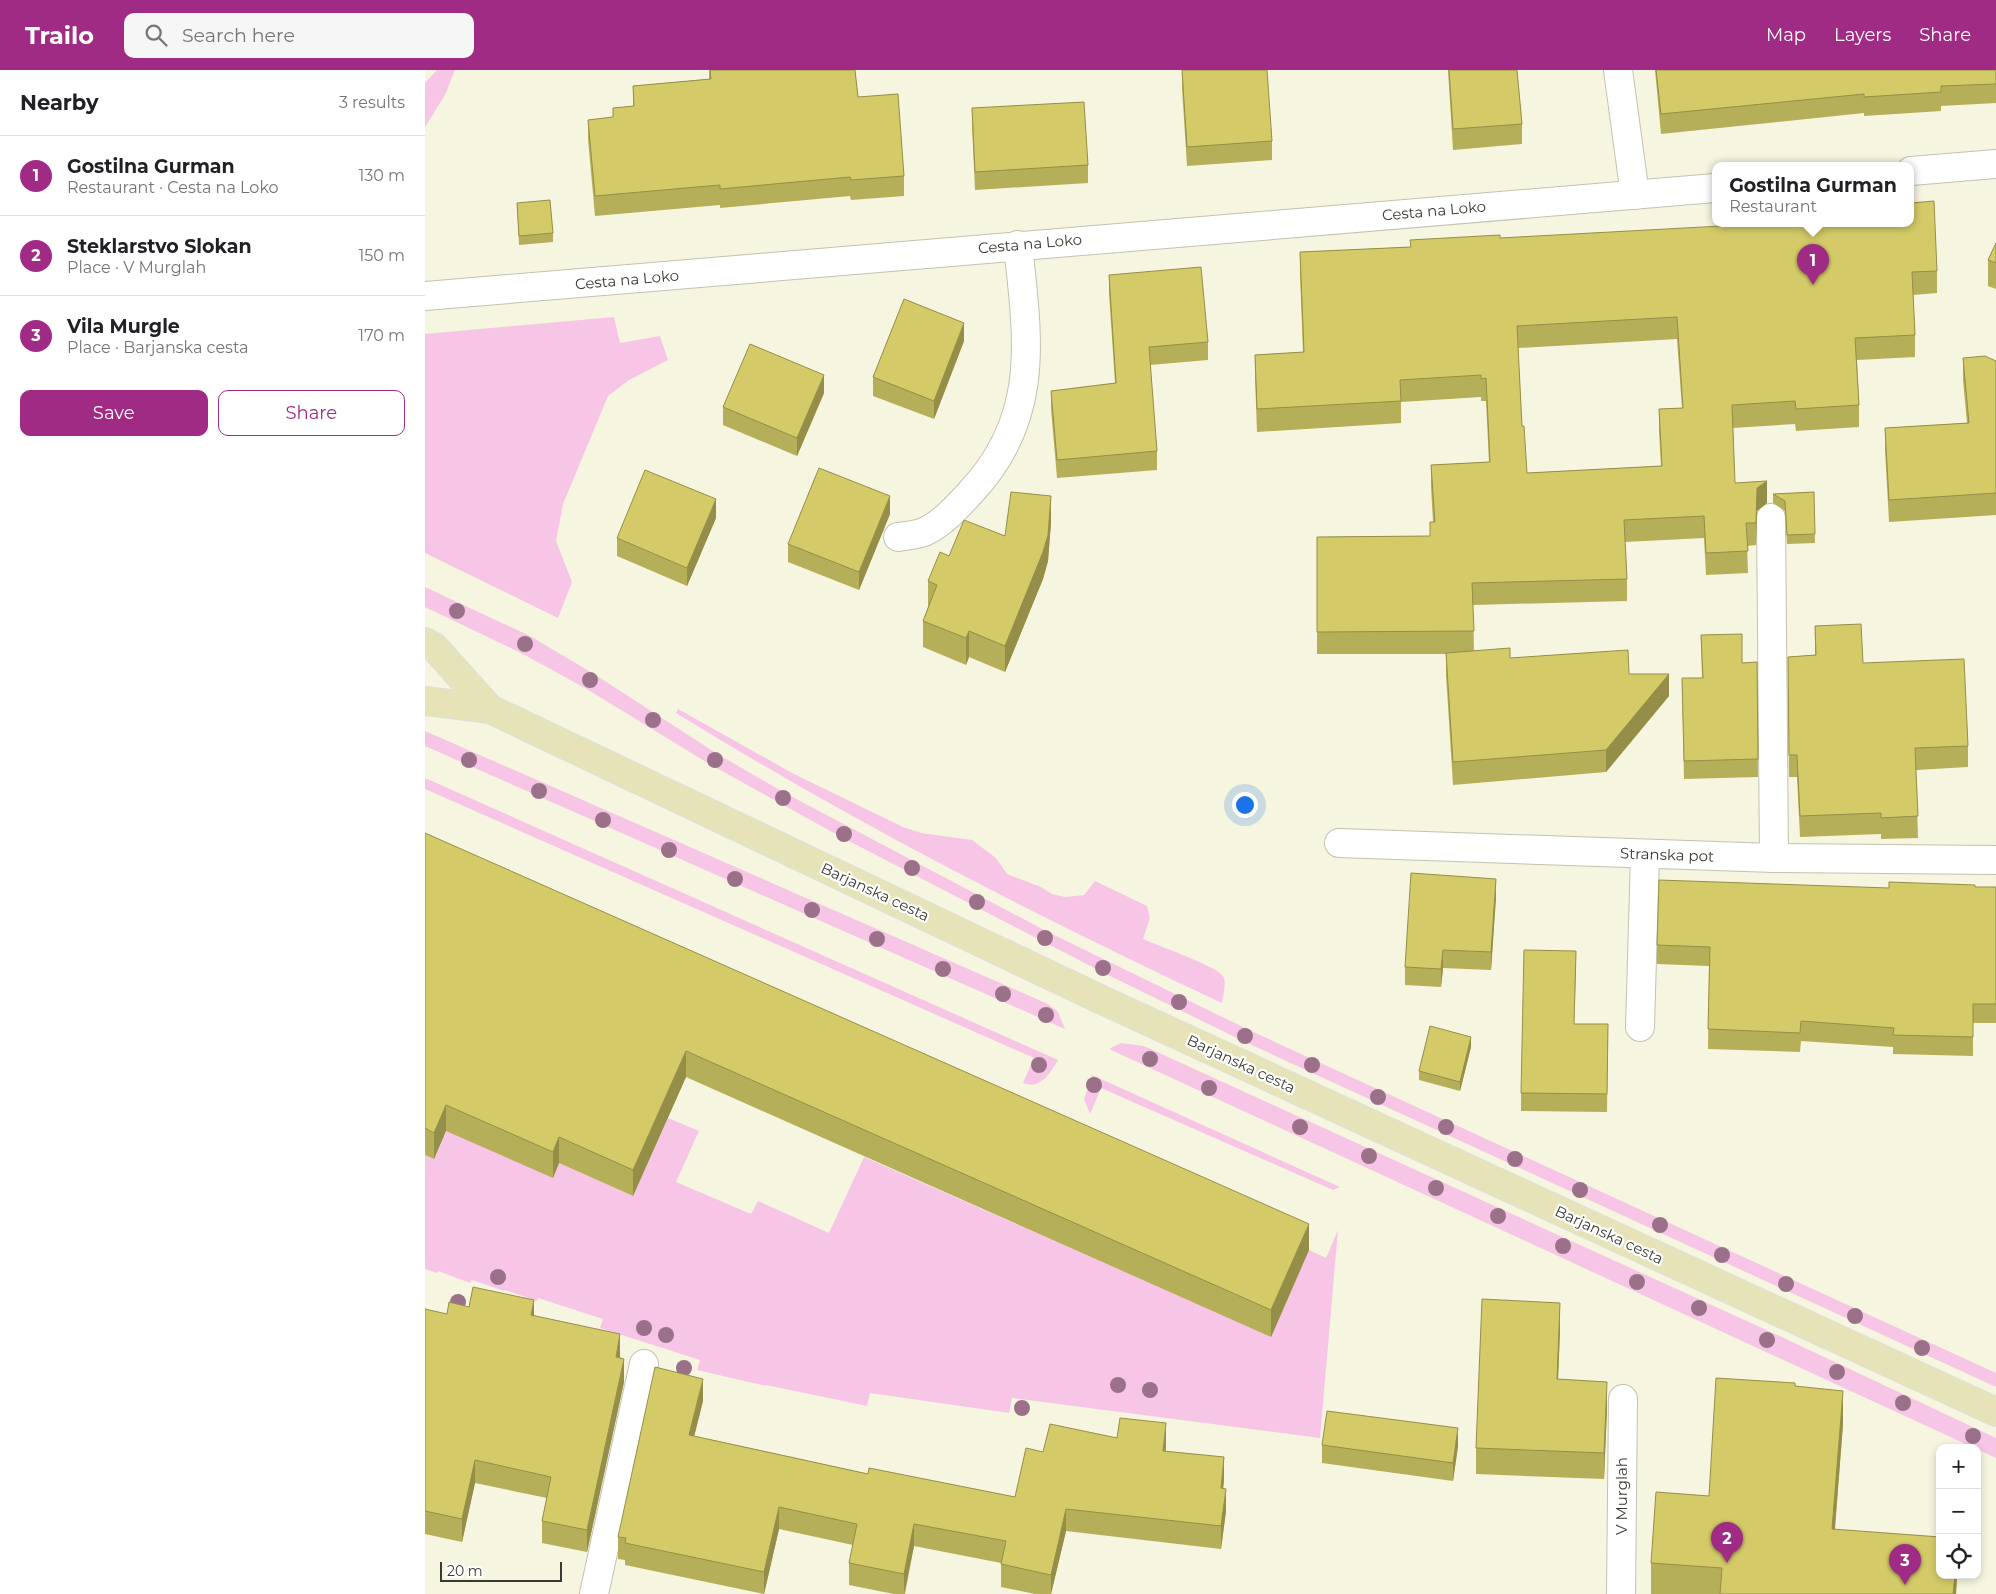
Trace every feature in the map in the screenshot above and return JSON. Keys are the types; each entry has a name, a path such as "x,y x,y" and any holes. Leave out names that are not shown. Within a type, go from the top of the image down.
{"main road":[{"name":"Barjanska cesta","path":"425,642 434,647 490,709"},
{"name":"Barjanska cesta","path":"425,701 490,709 1102,1000 1996,1412"}],"street":[{"path":"1617,70 1635,195"},
{"path":"1914,171 1996,164"},
{"name":"Cesta na Loko","path":"425,296 1712,188"},
{"path":"898,537 923,532 942,521 989,473 1007,442 1021,403 1027,368 1025,306 1018,245"},
{"path":"1771,518 1774,858"},
{"name":"Stranska pot","path":"1339,843 1645,855 1996,860"},
{"path":"1640,1027 1645,855"},
{"path":"594,1594 644,1364"},
{"name":"V Murglah","path":"1621,1594 1623,1399"}],"shaded area":[{"path":"437,70 455,70 445,95 425,127 425,83"},
{"path":"614,317 620,343 660,336 668,360 629,380 608,396 563,504 556,541 572,582 558,618 425,553 425,334"},
{"path":"425,587 530,636 594,674 719,755 785,793 1048,932 1249,1030 1996,1373 1996,1387 1243,1041 1102,972 843,838 711,765 585,688 521,653 425,607"},
{"path":"678,709 794,774 903,827 921,833 972,840 996,858 1007,874 1041,887 1052,894 1065,897 1084,895 1095,881 1147,906 1150,918 1143,939 1219,972 1225,982 1222,1003 1083,936 945,866 742,753 676,713"},
{"path":"425,731 1048,1004 1058,1012 1065,1029 425,746"},
{"path":"425,778 1058,1060 1048,1075 1040,1082 1029,1085 1023,1083 1034,1058 425,789"},
{"path":"488,1039 553,1178 559,1163 633,1196 668,1118 699,1131 676,1182 751,1214 758,1201 829,1233 864,1157 1270,1336 1309,1250 1326,1258 1338,1230 1320,1438 1012,1398 1009,1413 870,1393 867,1406 697,1370 700,1360 600,1328 603,1319 538,1298 537,1301 472,1280 470,1283 438,1271 437,1273 425,1269 425,1155 434,1159"},
{"path":"1121,1043 1144,1046 1773,1333 1996,1438 1996,1458 1981,1451 1981,1444 1966,1444 1109,1049"},
{"path":"1092,1075 1340,1187 1333,1190 1101,1088 1090,1114 1084,1099"}],"building":[{"path":"710,70 855,70 858,97 898,94 904,176 851,180 850,177 720,189 720,185 595,196 588,120 613,117 613,108 634,106 633,86 711,79"},
{"path":"1182,70 1267,70 1272,141 1187,147"},
{"path":"1449,70 1517,70 1522,124 1453,129"},
{"path":"1656,70 1996,70 1996,84 1941,86 1941,92 1864,97 1864,94 1661,114"},
{"path":"1084,102 1088,165 975,172 972,108"},
{"path":"550,200 553,233 519,236 517,203"},
{"path":"1934,201 1937,271 1912,272 1915,335 1855,338 1859,405 1796,409 1795,401 1732,405 1735,483 1767,481 1757,488 1756,523 1746,523 1748,551 1706,553 1704,516 1624,520 1627,579 1472,583 1474,631 1317,632 1317,537 1430,536 1430,522 1435,522 1431,465 1490,462 1486,378 1481,379 1481,375 1400,380 1401,401 1257,409 1255,355 1304,352 1300,252 1411,247 1410,240 1500,235 1500,238 1712,226 1914,227 1914,203","holes":["1677,317 1683,408 1659,409 1662,466 1527,473 1524,426 1522,426 1517,326"]},
{"path":"1996,243 1996,263 1988,260"},
{"path":"1201,267 1208,342 1149,347 1157,451 1057,460 1051,391 1116,383 1109,275"},
{"path":"904,299 964,323 934,401 873,377"},
{"path":"750,344 824,375 797,438 723,407"},
{"path":"1985,356 1996,361 1996,493 1889,500 1885,428 1969,423 1963,358"},
{"path":"819,468 890,496 859,572 788,544"},
{"path":"645,470 716,499 687,568 617,538"},
{"path":"1011,492 1051,496 1048,535 1043,552 1005,646 969,631 966,638 923,621 937,585 928,581 940,552 949,556 964,520 1005,536"},
{"path":"1814,492 1815,534 1787,535 1785,501 1773,494"},
{"path":"1861,624 1863,663 1964,659 1968,746 1915,748 1918,816 1881,818 1881,813 1800,816 1797,755 1789,755 1788,657 1816,655 1815,626"},
{"path":"1742,634 1742,663 1757,662 1758,759 1684,761 1682,678 1703,678 1701,635"},
{"path":"1510,648 1510,658 1628,650 1629,674 1669,674 1606,750 1453,762 1446,653"},
{"path":"425,833 1309,1224 1271,1310 686,1051 633,1170 559,1137 553,1152 446,1105 434,1133 425,1128"},
{"path":"1411,873 1496,879 1491,952 1443,950 1441,969 1405,967"},
{"path":"1659,880 1889,888 1889,882 1996,887 1996,1004 1973,1004 1973,1037 1893,1035 1894,1028 1801,1021 1800,1033 1708,1029 1710,947 1657,945"},
{"path":"1524,950 1576,951 1574,1024 1608,1024 1607,1094 1521,1093"},
{"path":"1430,1026 1471,1037 1460,1082 1419,1071"},
{"path":"473,1287 534,1300 531,1315 620,1334 616,1357 624,1359 587,1530 542,1521 551,1477 475,1460 462,1519 425,1511 425,1309 447,1314 449,1302 469,1307"},
{"path":"1482,1299 1560,1303 1557,1379 1607,1382 1604,1453 1476,1448"},
{"path":"655,1367 703,1379 689,1435 868,1474 869,1468 1015,1497 1026,1448 1043,1452 1050,1424 1117,1438 1120,1418 1166,1423 1163,1451 1224,1457 1221,1488 1226,1489 1221,1526 1066,1509 1051,1575 1001,1564 1006,1541 914,1524 904,1574 849,1563 857,1524 779,1507 764,1572 625,1543 626,1538 618,1537"},
{"path":"1716,1378 1795,1383 1795,1386 1843,1391 1832,1529 1936,1537 1936,1579 1955,1579 1953,1594 1720,1594 1722,1568 1651,1563 1656,1492 1709,1496"},
{"path":"1327,1411 1458,1428 1453,1463 1322,1445"}],"place":[{"name":"Gostilna Gurman","path":"1813,285"},
{"name":"Steklarstvo Slokan","path":"1727,1563"},
{"name":"Vila Murgle","path":"1905,1585"}]}
